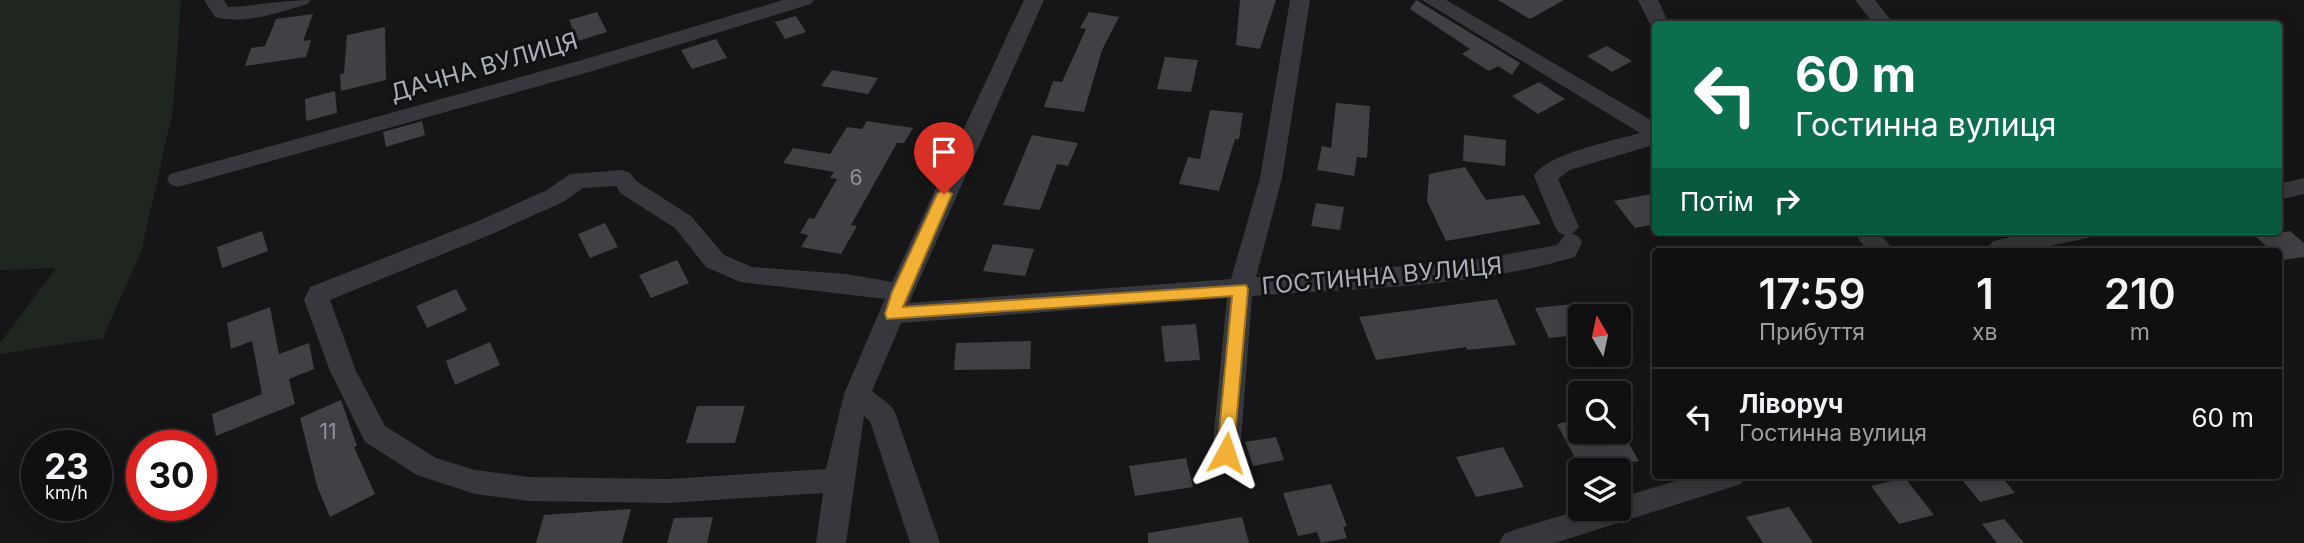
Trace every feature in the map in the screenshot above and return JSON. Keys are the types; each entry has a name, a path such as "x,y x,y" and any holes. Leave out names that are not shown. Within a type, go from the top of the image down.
{"street":[{"path":"218,7 258,12 301,0"},
{"name":"ДАЧНА ВУЛИЦЯ","path":"178,179 589,65 804,0"},
{"path":"831,543 839,480 857,394 1034,0"},
{"path":"1226,453 1240,289 1271,178 1300,0"},
{"name":"ГОСТИННА ВУЛИЦЯ","path":"1432,0 1652,133"},
{"path":"1648,0 1658,21"},
{"path":"1865,0 1882,21"},
{"name":"ГОСТИННА ВУЛИЦЯ","path":"839,480 669,491 528,489 475,482 427,467 375,434 343,371 317,300 318,294 484,228 555,195 578,180 603,177 622,178 628,187 683,222 715,261 749,276 846,283 896,303 1240,289 1470,270 1549,257 1566,251 1568,234 1545,177 1570,162 1652,136"},
{"path":"2282,191 2304,186"},
{"path":"1868,235 1880,248"},
{"path":"2006,248 2065,235"},
{"path":"857,394 882,415 925,543"},
{"path":"1514,543 1721,479"}],"shaded area":[{"path":"0,0 181,0 173,110 142,249 103,338 0,354 0,343 56,268 0,270"}],"building":[{"path":"1240,0 1276,0 1260,49 1236,45"},
{"path":"1416,0 1520,63 1512,75 1498,66 1489,71 1462,54 1470,49 1410,9"},
{"path":"1498,0 1564,0 1530,19"},
{"path":"597,12 607,32 578,41 569,20"},
{"path":"1089,12 1119,17 1102,50 1084,112 1044,107 1053,81 1062,82 1086,29 1080,28"},
{"path":"313,14 303,41 311,40 306,57 245,66 251,48 265,46 276,19"},
{"path":"796,16 806,32 785,39 775,22"},
{"path":"385,27 386,80 341,91 340,74 344,73 347,35"},
{"path":"716,39 727,58 692,69 681,50"},
{"path":"1607,46 1632,61 1612,72 1587,56"},
{"path":"1165,57 1198,60 1191,92 1157,89"},
{"path":"832,70 878,78 868,94 821,86"},
{"path":"1539,82 1565,99 1538,114 1512,96"},
{"path":"335,91 337,113 306,121 305,99"},
{"path":"1336,103 1370,106 1367,158 1357,157 1354,176 1317,170 1322,146 1331,148"},
{"path":"1210,110 1243,113 1239,139 1235,139 1219,191 1179,184 1188,157 1200,159"},
{"path":"422,121 425,135 386,147 383,132"},
{"path":"867,121 913,128 904,143 897,143 851,225 857,226 841,254 801,247 808,235 800,233 809,218 814,219 837,179 830,178 834,172 783,163 793,148 830,154 847,127 862,129"},
{"path":"1032,135 1078,143 1068,166 1057,164 1040,210 1003,205"},
{"path":"1464,135 1506,140 1505,166 1463,161"},
{"path":"1465,167 1486,200 1524,195 1541,224 1446,241 1427,201 1429,174"},
{"path":"1651,194 1652,225 1635,228 1614,201"},
{"path":"1316,203 1344,207 1340,230 1311,226"},
{"path":"605,223 618,247 590,258 578,234"},
{"path":"262,231 268,251 222,268 217,247"},
{"path":"2290,231 2304,243 2304,257 2283,260 2282,248 2268,248 2256,237 2282,235 2282,232"},
{"path":"993,244 1034,249 1025,276 983,271"},
{"path":"677,260 689,283 651,298 639,275"},
{"path":"456,289 467,310 427,328 416,306"},
{"path":"1497,299 1516,345 1467,350 1466,347 1376,360 1359,317"},
{"path":"1568,305 1568,336 1549,338 1535,308"},
{"path":"270,307 279,354 309,343 314,369 289,379 295,404 217,436 212,414 262,394 252,341 231,349 227,323"},
{"path":"1196,324 1200,360 1165,362 1161,326"},
{"path":"1031,341 1030,369 954,370 956,343"},
{"path":"490,342 500,365 455,385 446,361"},
{"path":"341,400 357,446 354,447 375,494 330,517 317,486 300,418"},
{"path":"697,406 745,406 735,443 686,443"},
{"path":"1568,422 1568,444 1629,444 1639,461 1631,462 1631,458 1575,458 1557,424"},
{"path":"1276,437 1284,460 1253,466 1245,442"},
{"path":"1503,447 1524,487 1476,497 1456,457"},
{"path":"1186,458 1193,487 1135,496 1129,466"},
{"path":"1906,479 1934,515 1899,524 1871,486"},
{"path":"1961,479 2003,479 2015,493 1980,502"},
{"path":"1331,484 1347,526 1343,527 1347,538 1321,543 1317,532 1298,536 1283,493"},
{"path":"1789,507 1813,543 1763,543 1746,517"},
{"path":"631,509 622,543 536,543 544,515"},
{"path":"713,517 707,543 667,543 674,518"},
{"path":"1242,517 1249,543 1148,543 1148,533"},
{"path":"2004,519 2024,543 1997,543 1982,524"}],"route":[{"path":"944,194 900,292 893,314 1240,289 1226,453"}]}
